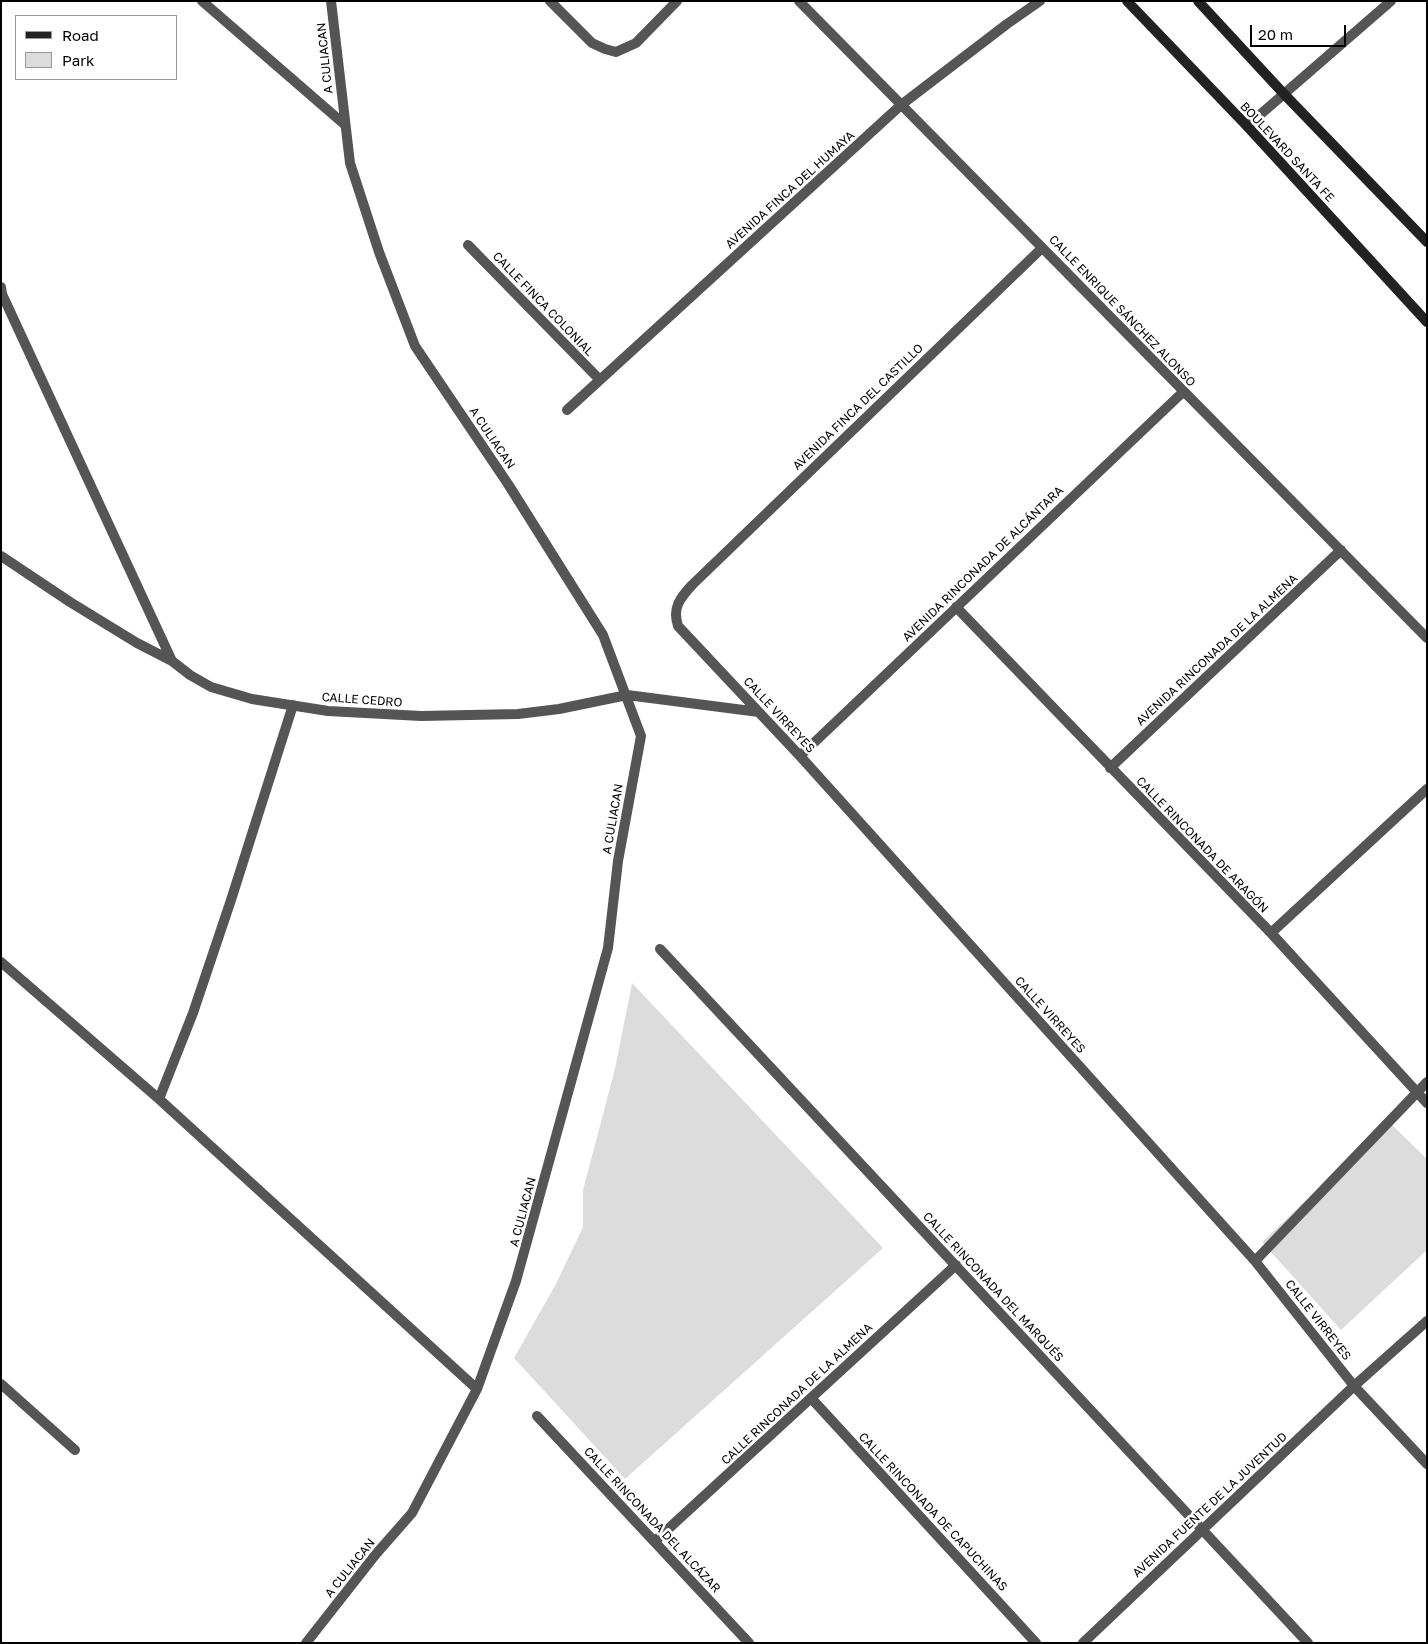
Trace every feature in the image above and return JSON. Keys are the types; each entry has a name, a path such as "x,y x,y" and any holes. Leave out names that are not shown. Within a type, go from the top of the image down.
{"street":[{"path":"202,1 344,124"},
{"name":"A CULIACAN","path":"306,1643 376,1554 412,1513 476,1389 516,1281 608,948 618,861 641,736 603,635 508,484 415,346 379,252 350,163 331,1"},
{"path":"550,1 592,43 616,52 636,43 677,1"},
{"name":"CALLE ENRIQUE SÁNCHEZ ALONSO","path":"799,1 1427,638"},
{"name":"AVENIDA FINCA DEL HUMAYA","path":"567,410 901,106 1007,24 1040,1"},
{"name":"BOULEVARD SANTA FE","path":"1127,1 1247,126 1427,322"},
{"path":"1198,1 1284,94 1427,242"},
{"path":"1247,126 1390,1"},
{"name":"CALLE FINCA COLONIAL","path":"468,245 600,380"},
{"name":"AVENIDA FINCA DEL CASTILLO","path":"692,585 1042,248"},
{"path":"1,287 2,294 172,661"},
{"name":"AVENIDA RINCONADA DE ALCÁNTARA","path":"800,756 1183,392"},
{"name":"AVENIDA RINCONADA DE LA ALMENA","path":"1110,768 1341,550"},
{"name":"CALLE CEDRO","path":"1,556 70,602 137,643 172,661 190,675 211,687 252,699 328,711 421,716 518,714 559,709 627,695 759,712"},
{"name":"CALLE VIRREYES","path":"692,585 682,595 678,605 675,616 678,626 800,756 1255,1261 1354,1386 1427,1464"},
{"name":"CALLE RINCONADA DE ARAGÓN","path":"956,607 1270,933 1427,1103"},
{"path":"159,1099 193,1013 293,705"},
{"path":"1270,933 1427,789"},
{"name":"CALLE RINCONADA DEL MARQUÉS","path":"660,949 1308,1643"},
{"path":"1,962 159,1099 476,1389"},
{"path":"1255,1261 1427,1082"},
{"name":"CALLE RINCONADA DE LA ALMENA","path":"655,1541 956,1265"},
{"name":"AVENIDA FUENTE DE LA JUVENTUD","path":"1083,1643 1354,1386 1427,1321"},
{"path":"1,1384 75,1450"},
{"name":"CALLE RINCONADA DE CAPUCHINAS","path":"811,1398 1036,1643"},
{"name":"CALLE RINCONADA DEL ALCÁZAR","path":"537,1416 750,1643"}],"green space":[{"path":"632,983 883,1248 625,1479 514,1358 556,1284 583,1227 583,1190 615,1069"},
{"path":"1389,1122 1427,1159 1427,1250 1341,1330 1262,1242"}]}
